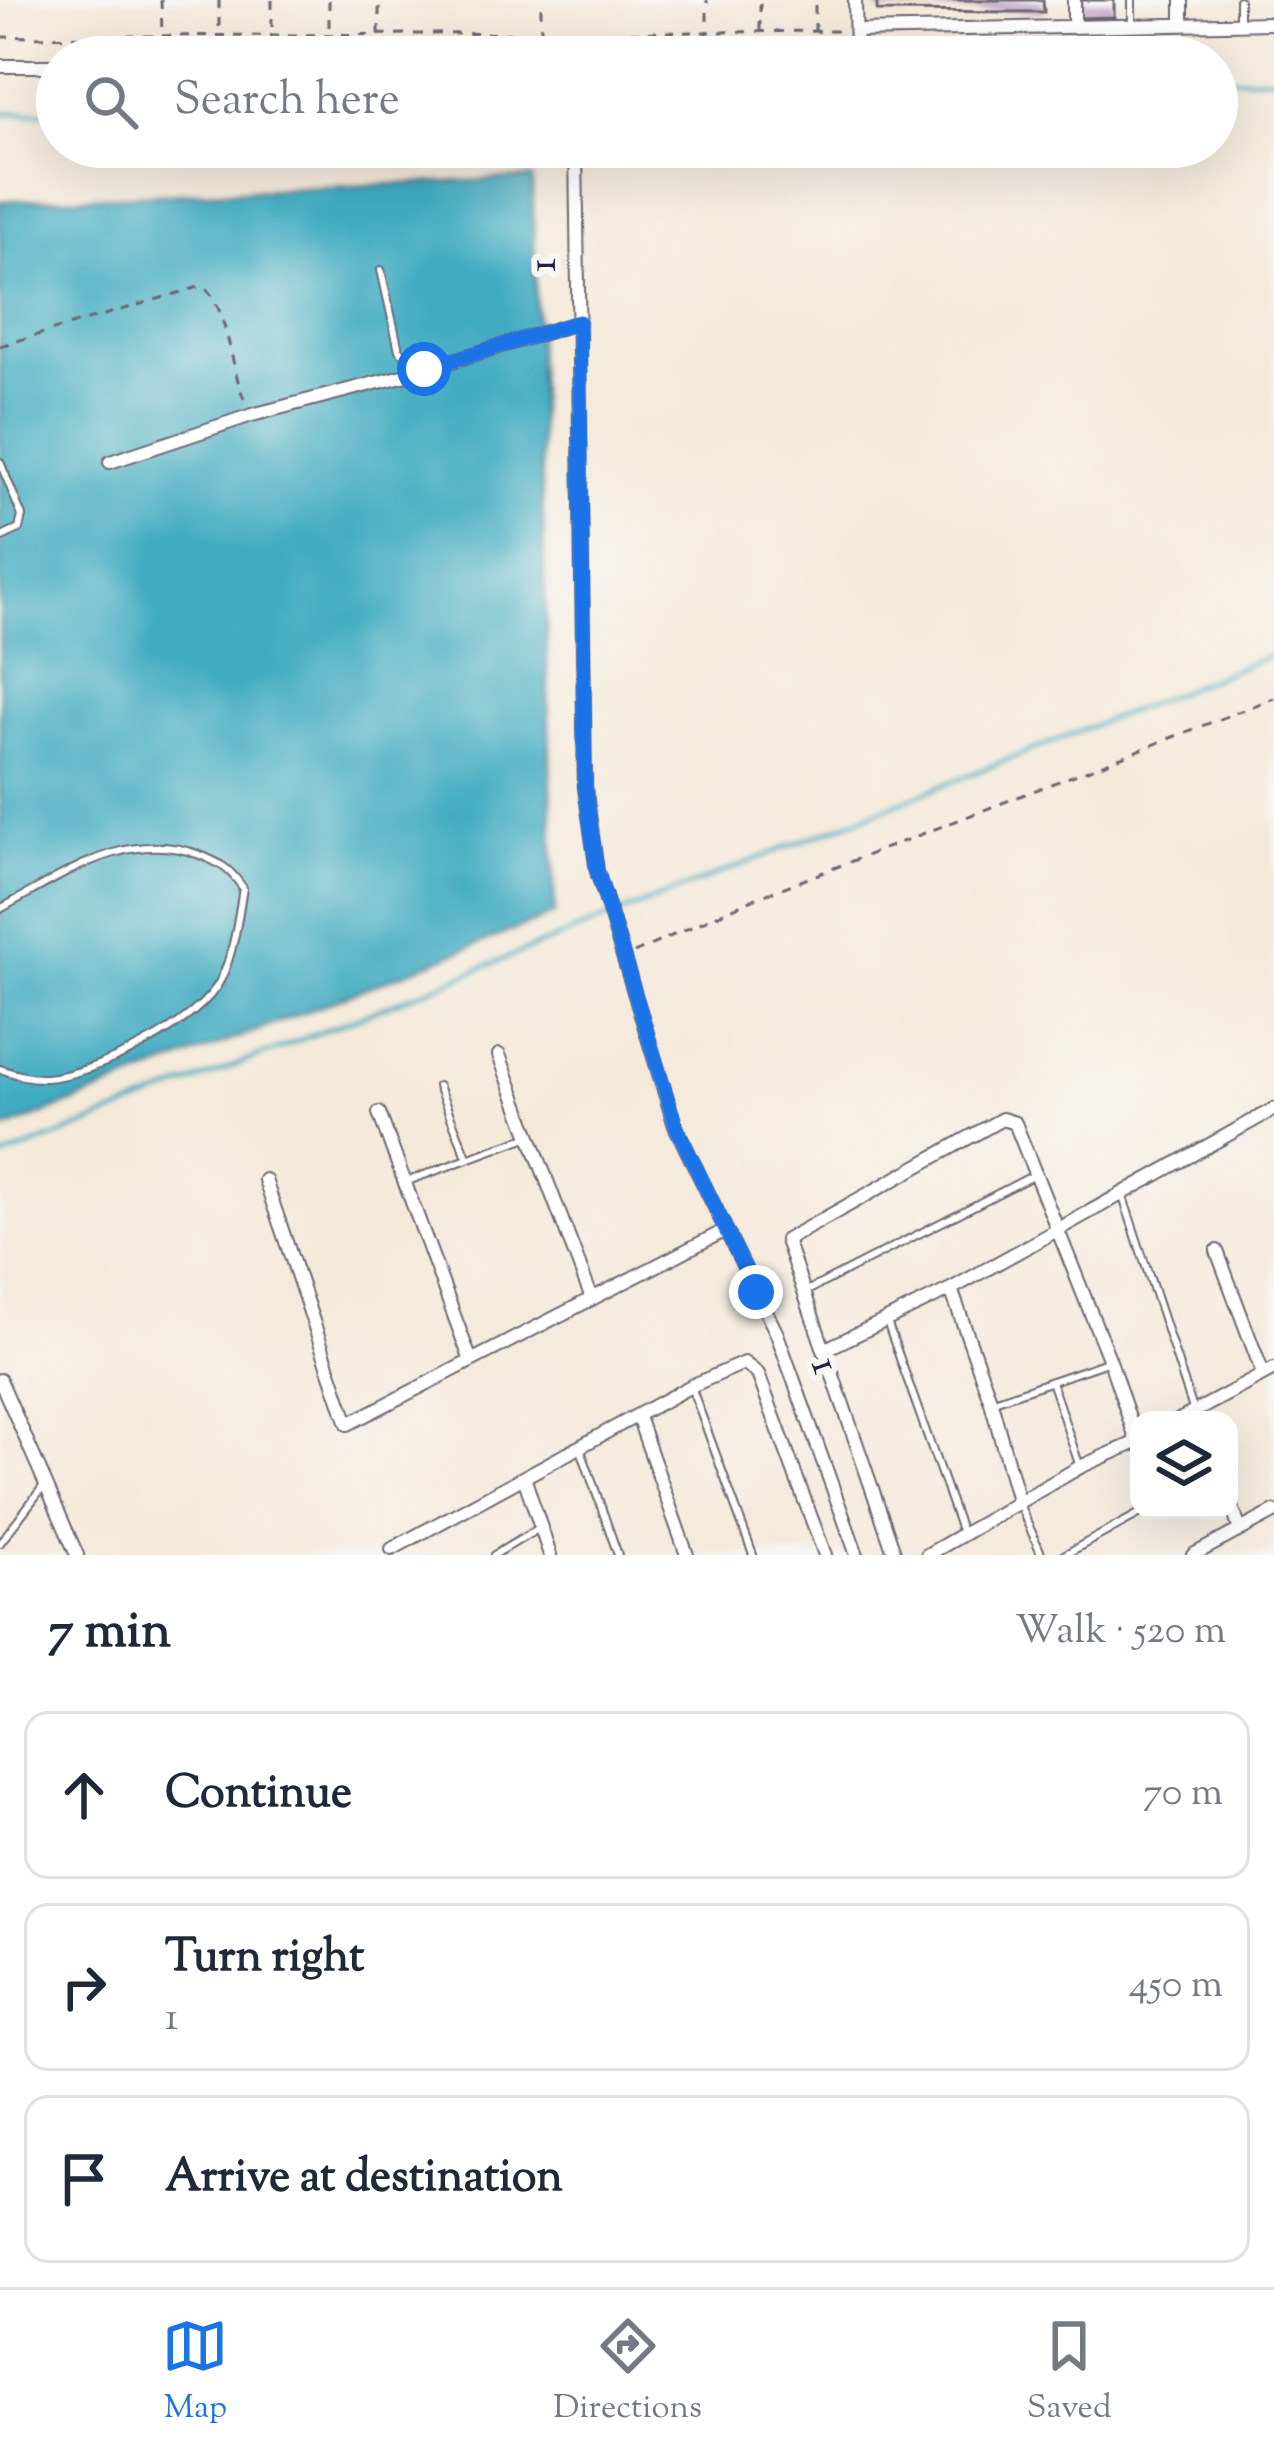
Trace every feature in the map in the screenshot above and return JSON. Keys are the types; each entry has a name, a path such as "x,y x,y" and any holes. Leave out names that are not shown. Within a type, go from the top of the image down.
{"street":[{"path":"855,0 856,36"},
{"path":"1074,0 1074,27"},
{"path":"1182,0 1182,25"},
{"path":"856,31 1274,23"},
{"path":"0,66 36,66"},
{"name":"1","path":"576,168 585,787 597,871 676,1126 777,1334 857,1555"},
{"path":"110,462 252,415 579,322"},
{"path":"500,1055 592,1299"},
{"path":"826,1348 886,1322 1059,1231 1274,1109"},
{"path":"379,1113 471,1360"},
{"path":"895,1555 826,1348 786,1247 790,1235 1002,1119 1015,1123 1130,1420"},
{"path":"265,1180 348,1424 724,1231"},
{"path":"1204,1411 1269,1371 1217,1252"},
{"path":"951,1288 991,1402 1018,1501"},
{"path":"392,1552 691,1385 744,1363 758,1374 825,1555"},
{"path":"0,1380 77,1555"},
{"path":"638,1417 687,1555"},
{"path":"927,1555 1080,1467 1130,1445"},
{"path":"524,1477 550,1555"},
{"path":"1193,1555 1274,1512"},
{"path":"1236,1519 1240,1530"}],"lane":[{"path":"1132,0 1132,25"},
{"path":"1239,0 1239,23"},
{"path":"381,270 399,350 424,369"},
{"path":"0,462 22,516 19,529 0,538"},
{"path":"0,909 74,868 124,848 185,850 229,867 243,888 220,982 182,1022 102,1062 59,1076 30,1077 0,1070"},
{"path":"438,1086 468,1159"},
{"path":"405,1182 530,1136"},
{"path":"803,1292 1036,1174"},
{"path":"1122,1194 1194,1411"},
{"path":"886,1322 963,1536"},
{"path":"991,1402 1109,1361"},
{"path":"1052,1381 1080,1467"},
{"path":"691,1385 752,1555"},
{"path":"580,1447 618,1555"},
{"path":"0,1543 46,1484"},
{"path":"1018,1501 1042,1555"},
{"path":"1064,1555 1130,1519"},
{"path":"494,1555 541,1528"}],"path":[{"path":"161,0 162,35"},
{"path":"219,0 219,35"},
{"path":"272,0 272,35"},
{"path":"329,0 329,34"},
{"path":"379,0 379,34"},
{"path":"541,0 541,34"},
{"path":"706,33 707,0"},
{"path":"760,0 760,32"},
{"path":"815,0 815,32"},
{"path":"81,36 856,31"},
{"path":"0,37 36,37"},
{"path":"0,346 202,286 215,296 235,377 252,415"},
{"path":"622,959 746,902 1274,698"}],"water":[{"path":"532,178 555,914 0,1131 0,201"}],"building":[{"path":"877,0 1043,0 1044,12 877,11"},
{"path":"1081,0 1114,0 1114,17 1080,18"}],"waterway":[{"path":"1238,78 1274,77"},
{"path":"0,113 36,112"},
{"path":"0,1159 1274,654"}],"route":[{"path":"424,369 579,322 585,787 590,833 622,959 676,1126 756,1292"}]}
